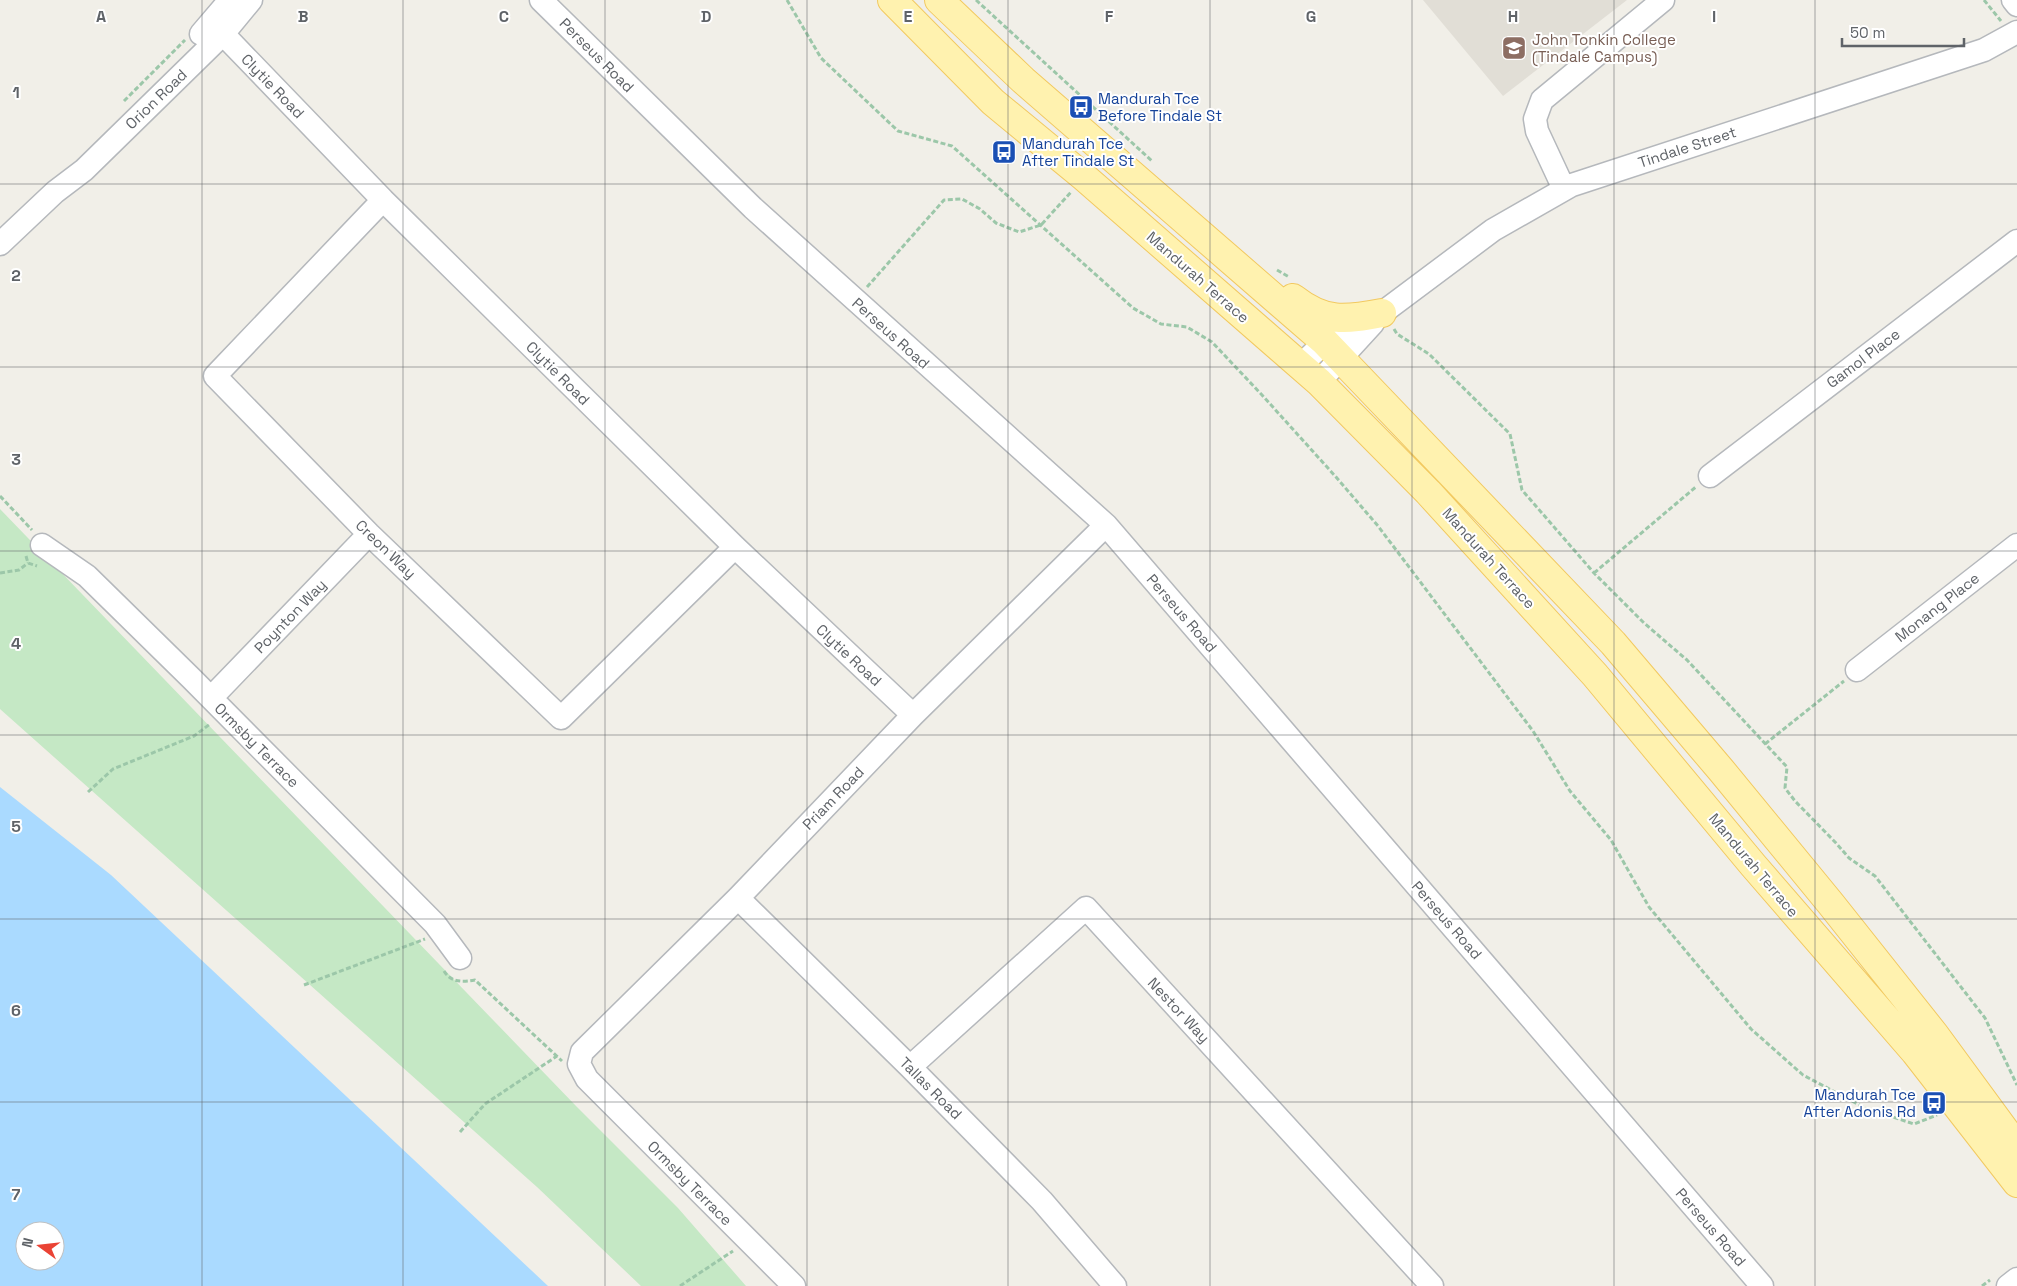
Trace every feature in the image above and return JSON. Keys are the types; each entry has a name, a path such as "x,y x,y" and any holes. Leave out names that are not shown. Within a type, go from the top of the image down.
{"main road":[{"name":"Mandurah Terrace","path":"892,0 993,102 1084,177 1309,374 1428,492 1595,676 1753,865 1915,1052 2017,1183"},
{"name":"Mandurah Terrace","path":"939,0 1023,80 1113,142 1259,271 1333,351 1613,643 1831,904 1929,1027 2017,1147"},
{"path":"1259,271 1302,305 1322,315 1350,320 1382,313"}],"street":[{"name":"Orion Road","path":"217,29 230,0"},
{"name":"Orion Road","path":"0,244 55,192 84,170 217,29 251,0"},
{"name":"Perseus Road","path":"541,0 753,208 1106,526 1762,1286"},
{"path":"1564,189 1537,132 1535,119 1542,100 1663,0"},
{"path":"2013,0 2017,5"},
{"name":"Clytie Road","path":"217,29 383,200 735,547 913,716"},
{"name":"Tindale Street","path":"1309,374 1333,351 1493,230 1572,185 1984,50 2017,32"},
{"name":"Creon Way","path":"383,200 215,376 369,534 561,718 735,547"},
{"name":"Gamol Place","path":"1710,476 2017,241"},
{"name":"Priam Road","path":"587,1079 579,1064 582,1052 738,898 913,716 1106,526"},
{"name":"Poynton Way","path":"210,698 369,534"},
{"name":"Ormsby Terrace","path":"37,536 87,576 210,698 436,924 460,958"},
{"name":"Monang Place","path":"1857,670 2017,545"},
{"name":"Tallas Road","path":"738,898 910,1067 1042,1201 1115,1286"},
{"name":"Nestor Way","path":"910,1067 1086,908 1432,1286"},
{"name":"Ormsby Terrace","path":"587,1079 794,1286"},
{"path":"2008,1286 2017,1279"}],"path":[{"path":"787,0 821,58 898,131 952,146 1133,308 1161,324 1187,327 1212,342 1262,395 1378,526 1533,731 1570,791 1611,840 1649,907 1751,1029 1803,1075 1865,1108 1914,1124 1957,1108"},
{"path":"976,0 1113,142 1157,166"},
{"path":"863,292 944,200 962,199 980,209 996,223 1019,232 1041,225 1084,177"},
{"path":"1259,271 1294,280"},
{"path":"1382,313 1397,334 1429,354 1510,434 1522,490 1594,573 1644,624 1687,660 1786,767 1785,788 1795,801 1849,858 1875,876 1985,1018 2017,1085"},
{"path":"1594,573 1710,476"},
{"path":"0,496 37,536"},
{"path":"0,573 18,570 28,563"},
{"path":"1765,744 1857,670"},
{"path":"88,792 113,770 194,736 216,719"},
{"path":"304,985 430,937"},
{"path":"460,1132 485,1104 556,1056"},
{"path":"680,1286 737,1248"}],"shaded area":[{"name":"John Tonkin College (Tindale Campus)","path":"1423,0 1627,0 1503,96"}],"green space":[{"path":"0,509 576,1106 678,1208 746,1286 641,1286 537,1187 0,709"}],"water":[{"path":"0,787 111,875 548,1286 0,1286"}],"place":[{"name":"John Tonkin College (Tindale Campus)","path":"1514,48"},
{"name":"Mandurah Tce Before Tindale St","path":"1081,107"},
{"name":"Mandurah Tce After Tindale St","path":"1004,152"},
{"name":"Mandurah Tce After Adonis Rd","path":"1934,1103"}]}
